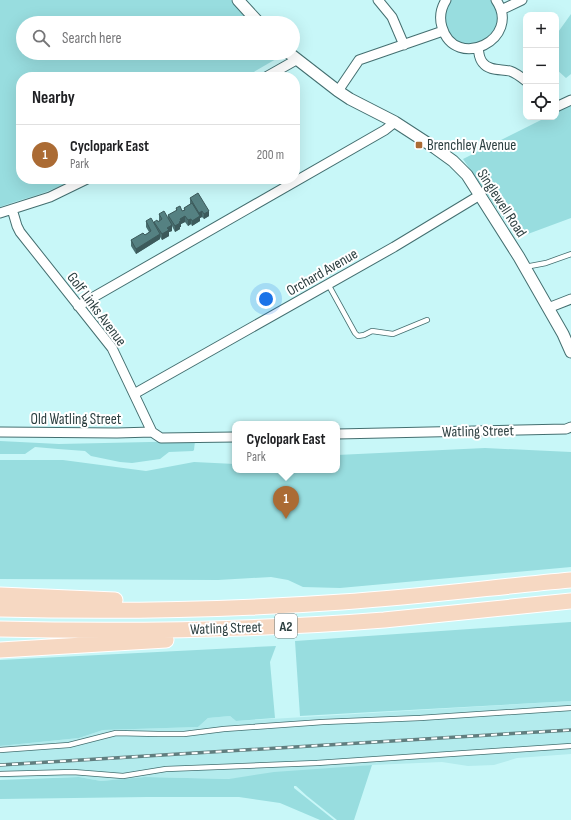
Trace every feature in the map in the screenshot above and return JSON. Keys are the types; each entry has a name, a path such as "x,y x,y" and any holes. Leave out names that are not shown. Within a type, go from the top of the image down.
{"highway":[{"name":"Watling Street","path":"0,609 196,609 344,602 571,580"},
{"path":"0,595 129,601 196,609"},
{"name":"Watling Street","path":"0,629 74,631 192,630 294,626 385,620 571,601"},
{"path":"0,650 173,639 192,630"}],"street":[{"path":"238,0 253,16"},
{"path":"378,0 393,19 404,45"},
{"path":"446,0 441,13 443,31 454,44 466,48 478,48 485,46 497,35 501,24 501,10 496,0"},
{"path":"501,10 522,0"},
{"path":"338,91 359,60 443,31"},
{"path":"478,48 483,64 493,70 510,72 523,79"},
{"path":"272,72 287,60"},
{"name":"Singlewell Road","path":"297,60 350,99 395,122 454,161 467,175 525,267 565,336 571,352"},
{"path":"559,106 571,100"},
{"path":"300,178 379,133 395,122"},
{"path":"0,213 50,197 77,184"},
{"path":"78,306 290,184"},
{"name":"Orchard Avenue","path":"134,394 428,228 480,195"},
{"name":"Golf Links Avenue","path":"12,209 20,232 112,348 152,432"},
{"path":"548,308 571,299"},
{"name":"Watling Street","path":"340,434 566,429 571,427"},
{"name":"Old Watling Street","path":"0,432 152,432"},
{"path":"152,432 161,438 232,437"}],"lane":[{"path":"525,267 546,263 571,254"},
{"path":"328,284 358,336 372,331 393,334 427,320"},
{"path":"0,750 69,745 116,732 184,734 224,729 323,722 420,718 571,708"},
{"path":"0,774 73,772 123,776 166,769 324,762 571,746"}],"shaded area":[{"path":"0,0 231,0 246,16 16,16 16,60 274,60 254,72 16,72 16,184 65,184 47,192 0,207"},
{"path":"450,0 493,0 496,6 498,23 494,34 479,45 459,44 448,33 443,16"},
{"path":"571,14 571,74 566,78 559,72 559,31"},
{"path":"571,105 571,218 517,238 463,159 541,120 559,120 559,111"},
{"path":"0,441 59,444 195,441 193,451 169,452 160,459 132,463 91,456 85,451 35,447 25,454 0,454"},
{"path":"485,448 571,452 571,567 340,588 303,587 288,580 271,577 218,580 0,579 0,460 63,460 146,471 194,462 232,464 232,473 340,473 340,455"},
{"path":"571,622 571,701 300,716 295,641"},
{"path":"276,646 270,662 275,718 236,721 230,716 208,718 198,727 103,730 79,738 0,746 0,660"},
{"path":"571,701 571,754 517,758 494,765 468,766 442,762 372,765 232,779 145,777 101,781 79,777 0,778 0,746 79,738 103,730 198,727 208,718 230,716 236,721"},
{"path":"372,765 354,820 337,820 296,786 294,786 294,788 334,820 320,820 280,803 239,797 0,799 0,780 79,777 101,781 145,777 229,779 274,772"}],"building":[{"path":"198,193 209,211 204,214 202,211 199,213 190,198"},
{"path":"192,203 200,216 192,221 191,219 188,220 185,216 180,219 180,223 175,226 168,215 177,210 176,208 180,206 182,211 185,210 184,208"},
{"path":"164,211 172,225 167,228 169,230 162,234 154,222 157,220 158,222 162,219 159,214"},
{"path":"151,218 160,234 136,249 131,240 143,233 145,235 151,231 146,221"}],"railway":[{"path":"0,765 571,730"}],"place":[{"name":"Brenchley Avenue","path":"419,145"},
{"name":"Cyclopark East","path":"286,519"}]}
